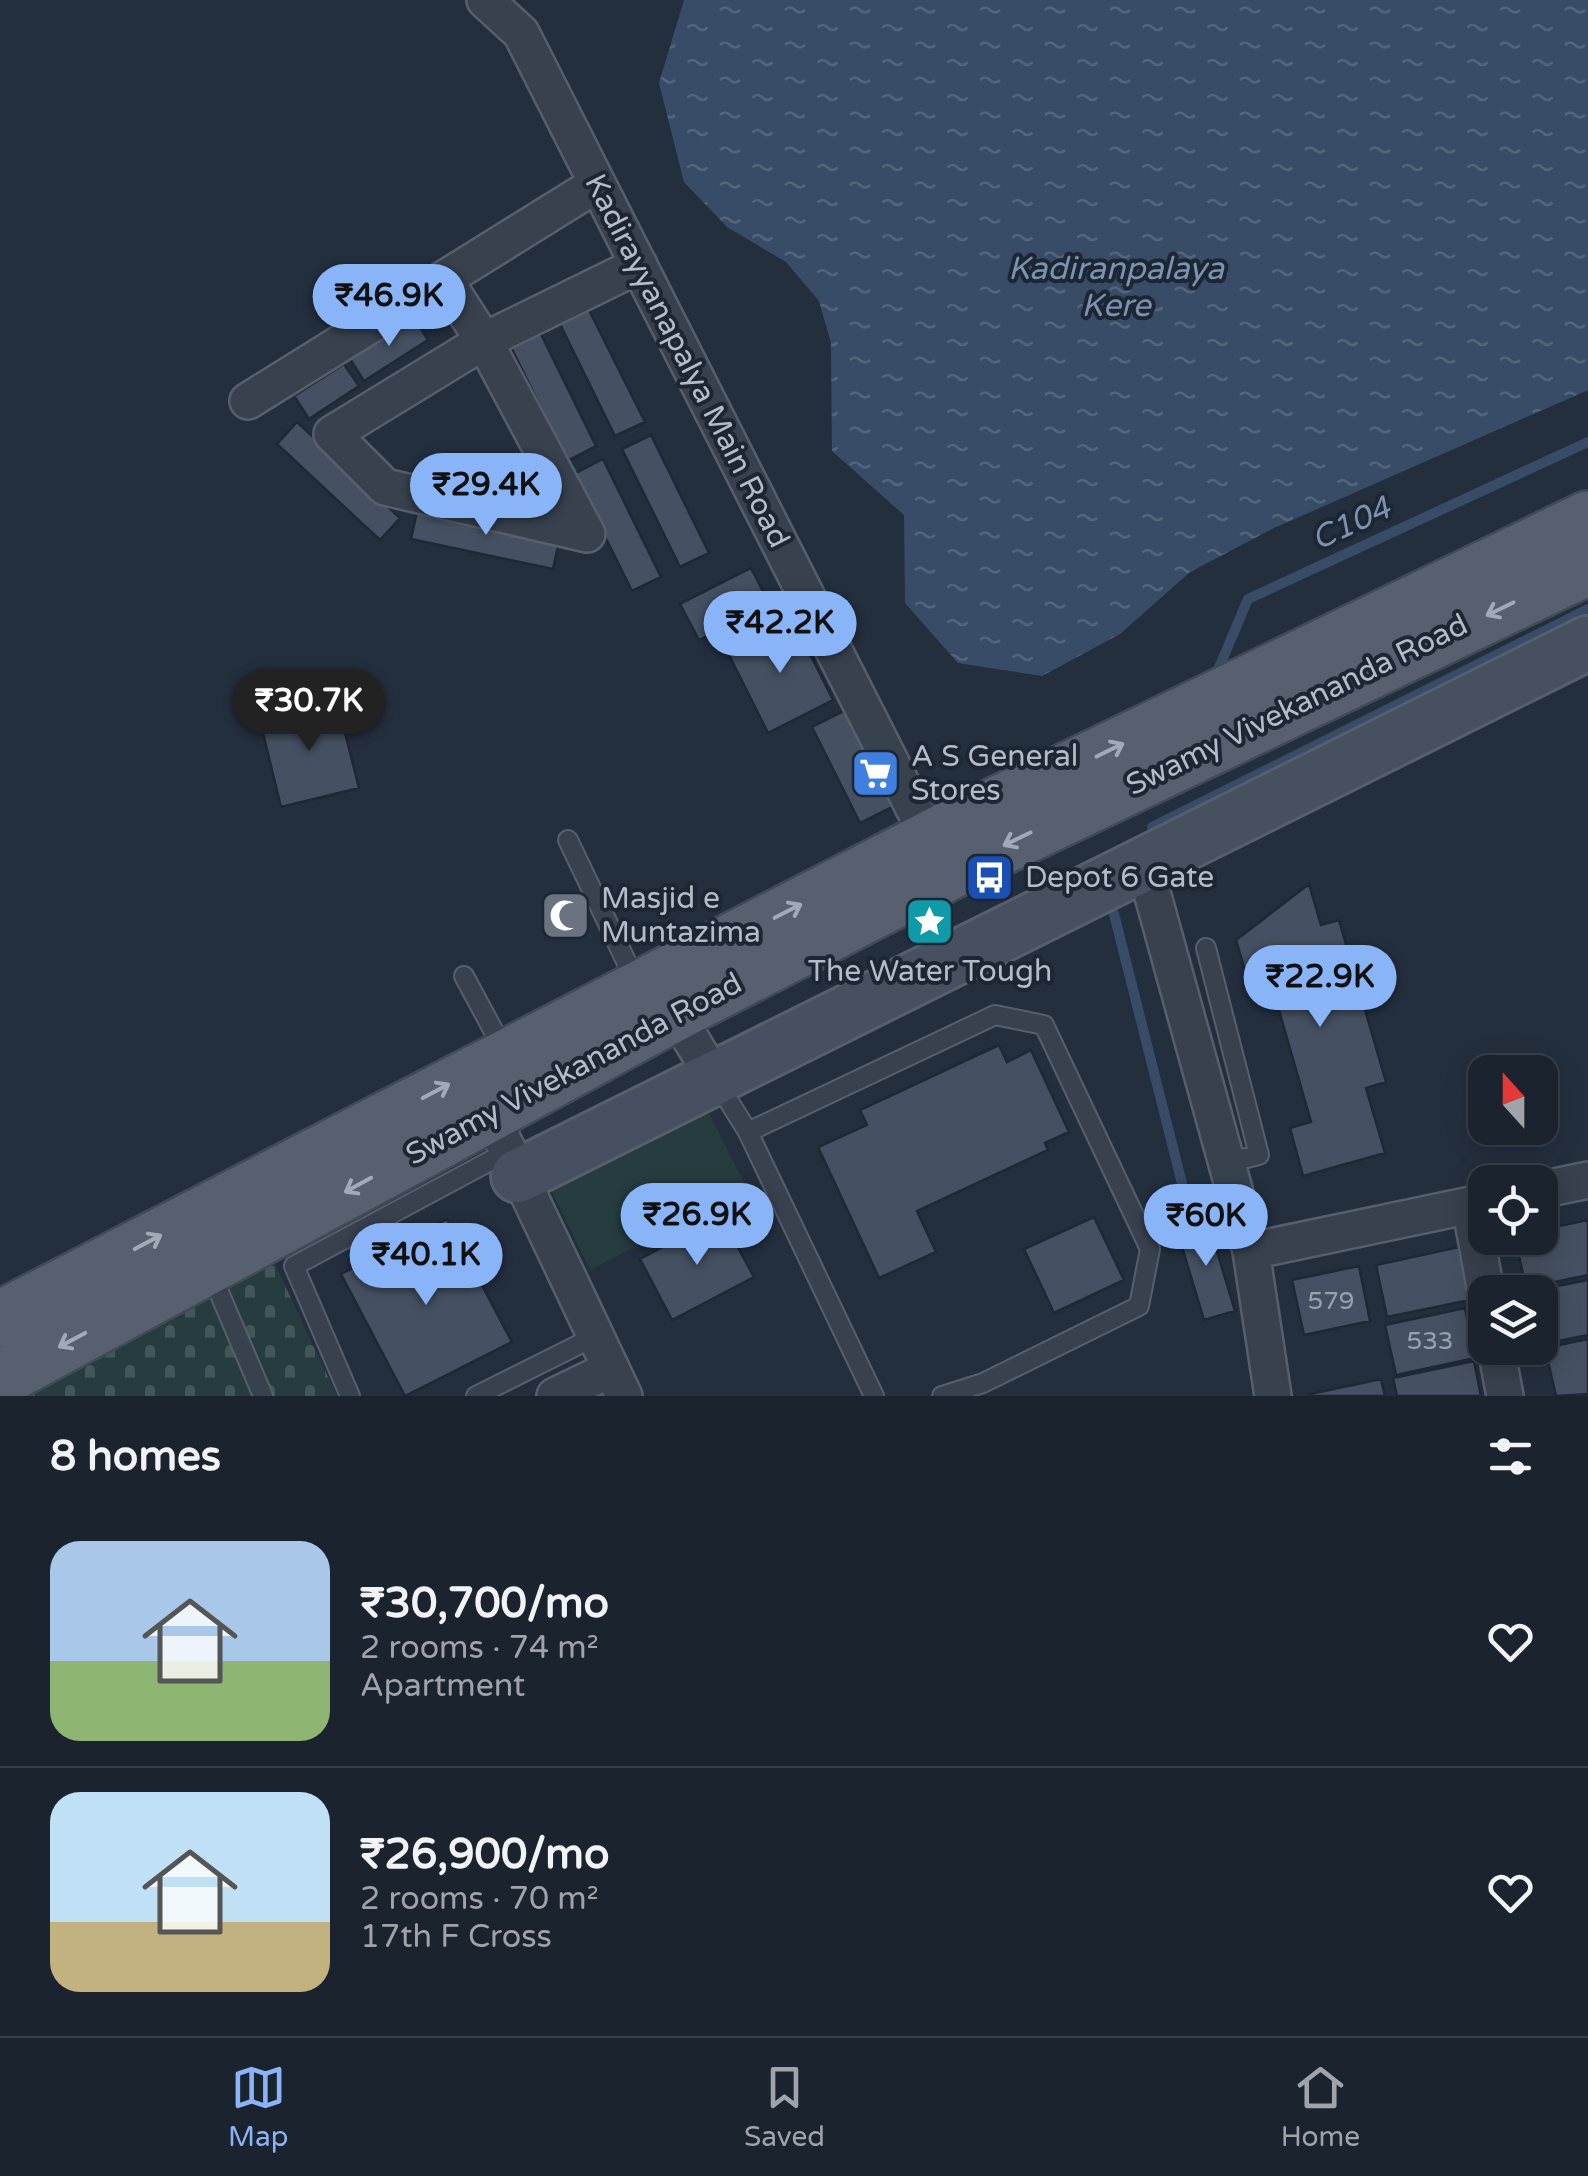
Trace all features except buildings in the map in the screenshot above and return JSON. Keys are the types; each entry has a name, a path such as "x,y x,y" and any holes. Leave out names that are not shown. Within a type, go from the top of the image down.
{"main road":[{"name":"Swamy Vivekananda Road","path":"0,1379 208,1266 505,1147 657,1000 929,838 1588,519"},
{"name":"Swamy Vivekananda Road","path":"0,1320 506,1054 657,1000 945,874 1588,567"}],"street":[{"name":"Kadirayyanapalya Main Road","path":"485,0 521,33 929,838"},
{"path":"248,401 597,184"},
{"path":"444,279 484,342 588,534 385,487 332,434 484,342 638,265"},
{"path":"556,1396 617,1383 505,1147 715,1079 1588,644"},
{"path":"1144,868 1204,1016 1226,1163 1251,1251 1274,1396"},
{"path":"657,1000 715,1079"},
{"path":"1558,1186 1588,1180"},
{"path":"1251,1251 1468,1205"},
{"path":"1499,1365 1505,1396"}],"lane":[{"path":"568,840 657,1000"},
{"path":"1204,1016 1206,948"},
{"path":"464,976 506,1054"},
{"path":"748,1132 996,1015 1044,1025 1150,1249 1139,1306 984,1383 942,1396"},
{"path":"715,1079 748,1132 874,1396"},
{"path":"350,1396 294,1266 505,1147"},
{"path":"208,1266 263,1396"},
{"path":"476,1396 596,1336"}],"green space":[{"path":"708,1111 748,1190 590,1270 551,1190"},
{"path":"274,1262 337,1396 31,1396"}],"water":[{"name":"Kadiranpalaya Kere","path":"684,0 1588,0 1588,390 1274,528 1190,572 1120,634 1042,676 958,663 905,603 904,515 832,451 831,343 819,301 786,262 727,227 684,182 659,83"}],"waterway":[{"name":"C104","path":"1215,677 1248,599 1588,442"},
{"path":"1152,827 1588,609"},
{"name":"C104","path":"1114,914 1192,1223"}],"place":[{"name":"A S General Stores","path":"876,773"},
{"name":"Depot 6 Gate","path":"990,877"},
{"name":"Masjid e Muntazima","path":"566,915"},
{"name":"The Water Tough","path":"930,922"}]}
